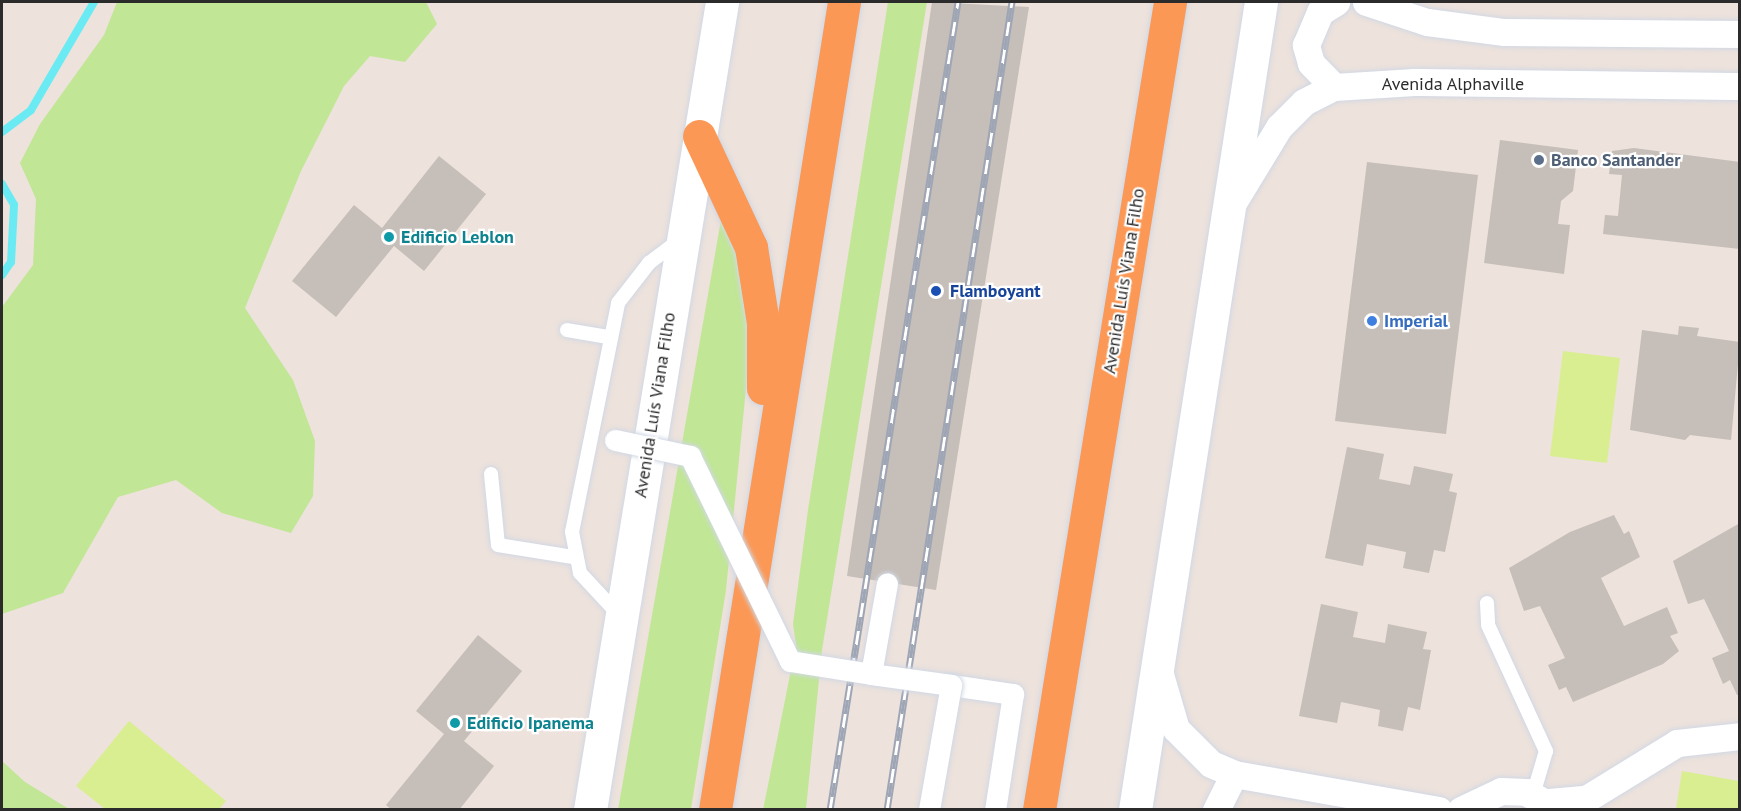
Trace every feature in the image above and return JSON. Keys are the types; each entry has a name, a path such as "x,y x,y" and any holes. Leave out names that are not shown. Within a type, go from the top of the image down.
{"highway":[{"path":"715,810 762,493 844,2"},
{"name":"Avenida Luís Viana Filho","path":"1039,810 1170,2"},
{"path":"699,136 736,205 758,281 762,493"}],"main road":[{"name":"Avenida Luís Viana Filho","path":"590,810 722,2"},
{"path":"1135,810 1227,212 1262,2"}],"street":[{"path":"1334,87 1315,69 1306,45 1320,12 1336,2"},
{"path":"1366,2 1416,10 1504,32 1740,34"},
{"name":"Avenida Alphaville","path":"1227,212 1279,127 1304,102 1334,87 1414,82 1740,86"},
{"path":"615,440 690,456 790,661 1013,694 995,810"},
{"path":"871,674 887,582"},
{"path":"1158,668 1176,729 1193,751 1234,774 1330,800 1439,810"},
{"path":"929,810 951,686"},
{"path":"1461,810 1501,791 1546,802 1586,799 1677,743 1740,736"},
{"path":"1216,810 1234,774"}],"lane":[{"path":"621,617 592,589 573,557 572,532 608,337 618,303 633,280 682,239"},
{"path":"567,330 608,337"},
{"path":"491,474 498,545 573,557"},
{"path":"1487,603 1488,625 1546,751 1546,802"}],"green space":[{"path":"117,2 426,2 437,24 405,62 370,56 344,86 301,171 245,308 293,380 315,441 313,496 291,533 222,513 176,480 118,497 63,593 2,614 2,307 33,265 36,199 20,163 40,124 104,35"},
{"path":"888,2 927,2 822,650 806,809 763,810 796,645 793,624 808,510"},
{"path":"721,220 739,257 753,318 726,590 691,809 618,810"},
{"path":"1563,351 1620,358 1607,463 1550,456"},
{"path":"129,721 226,801 219,809 105,809 76,786"},
{"path":"2,761 25,782 69,809 2,809"},
{"path":"1682,771 1739,781 1739,809 1676,809"}],"building":[{"name":"Flamboyant","path":"932,2 1029,7 936,590 847,576"},
{"path":"1500,140 1578,150 1573,191 1561,201 1558,224 1570,225 1564,274 1484,263"},
{"path":"1634,148 1740,162 1740,249 1603,234 1605,215 1618,216 1622,175 1609,174 1612,151"},
{"name":"Edificio Leblon","path":"439,156 486,194 424,271 394,246 336,317 292,281 354,205 382,228"},
{"path":"1367,162 1478,175 1446,434 1335,421"},
{"path":"1679,326 1699,328 1697,336 1740,342 1731,440 1690,435 1685,440 1630,430 1642,330 1678,335"},
{"path":"1347,447 1384,454 1379,479 1410,485 1414,466 1453,474 1449,491 1457,493 1445,552 1434,550 1429,573 1403,568 1406,552 1367,544 1363,566 1325,558"},
{"path":"1614,515 1624,534 1629,531 1640,557 1601,578 1624,626 1667,607 1678,633 1670,636 1679,651 1663,664 1573,702 1566,687 1559,690 1548,665 1565,658 1540,606 1524,611 1509,568 1570,532"},
{"path":"1740,523 1740,695 1737,695 1730,680 1723,684 1712,658 1729,651 1704,599 1688,604 1673,561"},
{"path":"1321,604 1358,612 1353,637 1385,643 1388,624 1427,632 1423,649 1431,650 1420,710 1408,707 1403,731 1378,726 1380,710 1341,702 1337,723 1299,716"},
{"name":"Edificio Ipanema","path":"478,635 522,671 464,741 494,766 459,810 392,810 386,805 444,734 416,711"}],"waterway":[{"path":"2,132 31,110 94,2"},
{"path":"2,184 14,205 11,262 2,275"}],"railway":[{"path":"830,810 958,2"},
{"path":"887,810 1012,2"}],"place":[{"name":"Banco Santander","path":"1539,160"},
{"name":"Edificio Leblon","path":"389,237"},
{"name":"Flamboyant","path":"936,291"},
{"name":"Imperial","path":"1372,321"},
{"name":"Edificio Ipanema","path":"455,723"}]}
